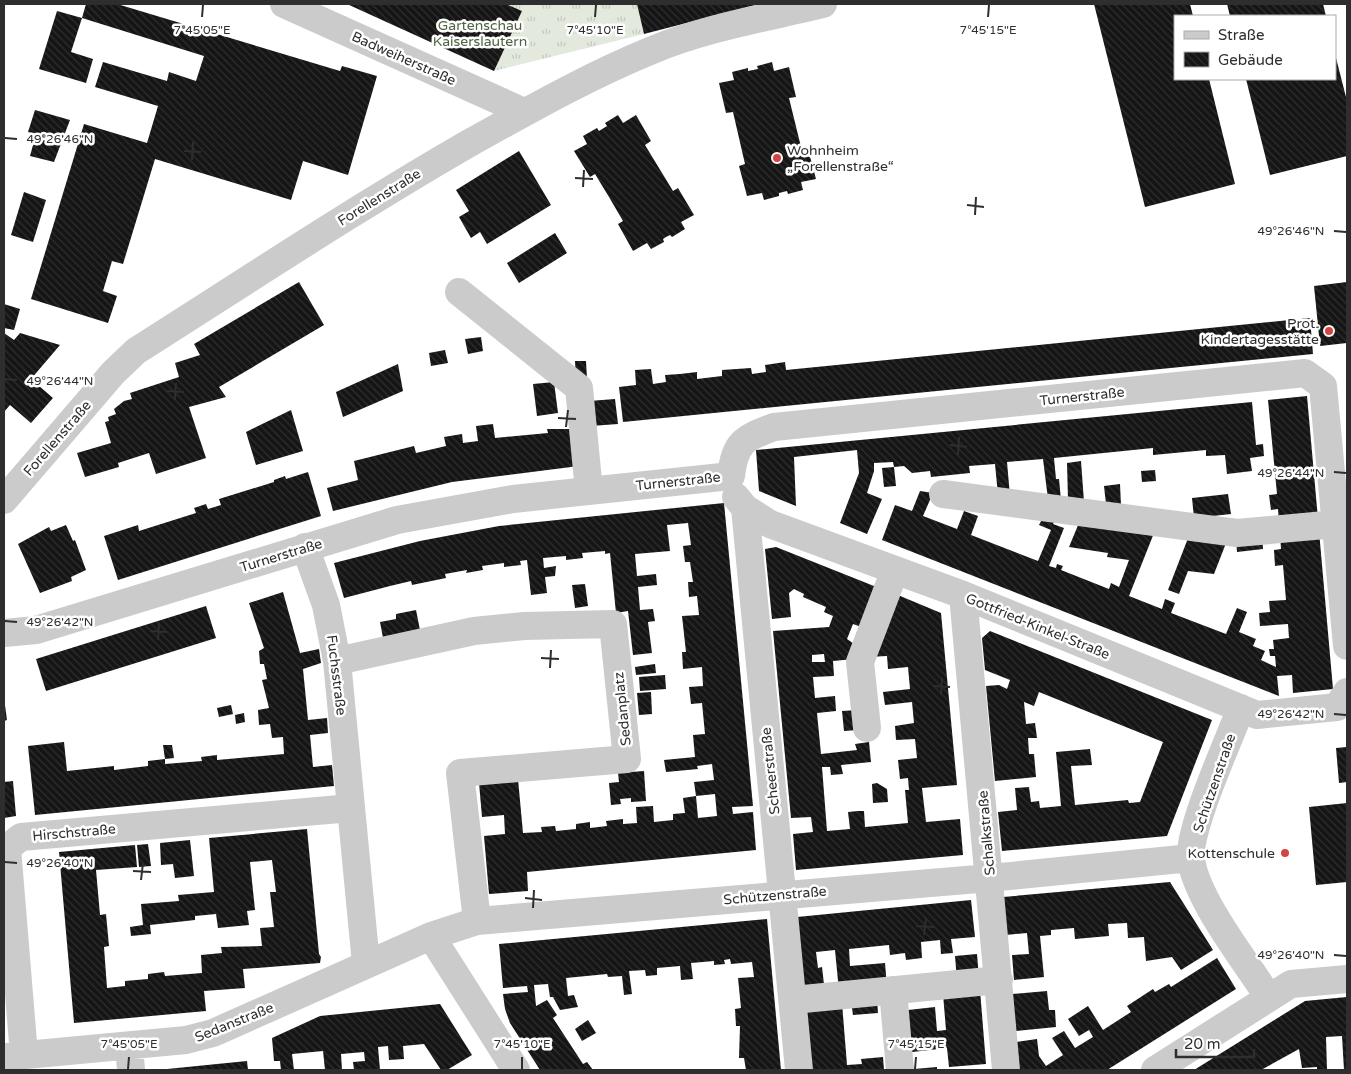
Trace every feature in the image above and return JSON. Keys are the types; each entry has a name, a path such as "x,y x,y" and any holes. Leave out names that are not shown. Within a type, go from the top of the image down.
{"street":[{"name":"Badweiherstraße","path":"284,4 524,112"},
{"name":"Forellenstraße","path":"4,500 113,373 136,351 396,186 524,112 610,68 652,50 699,35 823,4"},
{"path":"459,292 579,388 589,491"},
{"name":"Turnerstraße","path":"4,633 36,630 305,547 430,513 513,499 731,476 734,454 750,436 774,426 1305,373 1323,386 1336,524"},
{"name":"Scheerstraße","path":"731,476 734,494 745,508 799,1070"},
{"path":"943,494 1237,533 1336,524 1347,646"},
{"name":"Gottfried-Kinkel-Straße","path":"745,508 770,524 963,595 1256,715 1342,700"},
{"name":"Fuchsstraße","path":"305,547 326,605 337,661 351,808"},
{"path":"867,728 860,662 895,570"},
{"name":"Schalkstraße","path":"963,595 1006,1070"},
{"name":"Sedanplatz","path":"337,661 474,630 524,626 612,624 627,758 460,773 477,921"},
{"name":"Schützenstraße","path":"1240,708 1196,823 1191,858 1200,892 1269,998"},
{"path":"351,808 366,964"},
{"name":"Hirschstraße","path":"14,1056 7,848 21,837 351,808"},
{"name":"Schützenstraße","path":"366,964 432,936 477,921 990,878 1191,858"},
{"path":"432,936 516,1070"},
{"name":"Sedanstraße","path":"14,1056 130,1058 212,1033 366,964"},
{"path":"1155,1070 1291,984 1347,979"},
{"path":"793,1000 999,980"},
{"path":"893,990 900,1070"}],"green space":[{"path":"347,4 637,4 644,34 494,71"}],"building":[{"path":"86,4 117,4 340,71 342,66 377,76 348,175 303,161 291,200 155,159 123,264 112,261 103,291 117,296 108,323 31,299 84,124 147,143 158,106 95,87 103,62 167,81 169,72 196,81 204,56 82,18"},
{"name":"Gartenschau Kaiserslautern","path":"347,4 506,4 522,11 494,71"},
{"path":"637,4 760,4 644,34"},
{"path":"1094,4 1190,4 1193,15 1174,15 1174,80 1209,80 1235,184 1145,207"},
{"path":"1227,4 1323,4 1326,15 1230,15"},
{"path":"57,11 82,18 71,52 93,59 86,83 39,69"},
{"path":"1336,58 1347,101 1347,156 1270,175 1246,80 1336,80"},
{"path":"772,62 774,71 789,67 796,97 789,98 802,151 808,149 816,179 801,182 803,190 788,194 787,191 779,193 779,196 764,200 762,193 747,196 739,166 745,164 733,112 726,113 719,83 734,80 732,72 748,68 748,71 758,69 757,66"},
{"path":"35,110 70,120 54,162 30,156 36,134 28,132"},
{"path":"618,115 623,123 636,115 651,141 645,145 673,191 678,188 694,215 681,222 685,229 672,237 670,235 666,237 663,239 664,242 651,249 647,243 633,251 618,224 623,221 609,197 595,174 590,177 574,151 587,144 583,136 597,128 599,131 607,126 605,123"},
{"path":"519,151 551,205 487,244 480,232 471,238 459,217 469,211 456,190"},
{"path":"24,192 46,200 33,242 11,235"},
{"path":"555,233 567,253 519,283 507,263"},
{"path":"299,282 324,325 219,387 226,397 189,407 206,458 156,474 149,453 118,463 119,467 85,477 77,453 111,443 105,422 109,421 108,417 116,414 114,409 124,401 132,399 130,393 179,377 175,363 200,355 194,344"},
{"path":"1347,282 1347,343 1320,346 1314,286"},
{"path":"4,304 20,309 14,330 4,328"},
{"path":"1310,318 1313,354 623,422 619,387 636,385 635,370 651,369 653,384 666,382 665,375 697,372 697,379 722,376 722,370 751,368 752,374 766,372 765,365 785,362 786,370"},
{"path":"4,333 14,340 20,333 60,345 31,379 53,398 31,423 10,405 4,412"},
{"path":"481,337 483,351 468,354 465,339"},
{"path":"445,350 448,363 431,366 429,353"},
{"path":"575,361 586,361 587,379 576,380"},
{"path":"398,364 403,391 343,417 336,392"},
{"path":"554,382 558,413 537,416 533,384"},
{"path":"1307,396 1318,519 1279,523 1278,509 1271,510 1269,495 1277,494 1268,400"},
{"path":"615,399 618,424 591,426 589,401"},
{"path":"1252,402 1256,445 1263,444 1264,456 1250,458 1252,471 1227,474 1225,455 1206,456 1206,450 1153,455 1153,448 1054,458 1061,500 1048,499 1043,459 1007,462 1010,496 998,495 995,464 969,466 970,473 931,477 930,471 912,473 904,466 894,467 893,462 874,463 874,471 867,493 882,499 867,534 840,523 859,473 857,450 794,457 796,506 759,491 756,450"},
{"path":"291,410 303,451 256,465 246,432"},
{"path":"493,424 495,438 548,433 547,429 575,429 579,466 452,482 333,511 327,488 358,480 354,461 414,446 416,453 446,446 444,437 462,434 463,443 478,441 476,426"},
{"path":"1081,461 1084,502 1068,500 1067,463"},
{"path":"894,467 896,486 884,487 882,468"},
{"path":"1155,470 1156,481 1142,482 1141,471"},
{"path":"308,472 321,516 118,580 104,536 138,525 139,531 196,513 194,508 206,504 208,509 221,505 219,499 274,482 274,480 285,476 286,479"},
{"path":"1120,484 1121,505 1106,504 1104,486"},
{"path":"920,491 933,493 923,516 957,529 964,511 978,516 971,535 1038,561 1051,530 1039,525 1045,513 1058,515 1053,524 1064,528 1049,566 1056,568 1057,564 1063,566 1061,570 1109,589 1111,583 1119,587 1129,560 1107,557 1108,553 1069,547 1081,518 1156,528 1129,596 1162,609 1165,599 1175,603 1171,613 1226,634 1237,608 1247,612 1239,632 1256,639 1253,646 1265,651 1261,660 1276,667 1275,656 1270,656 1269,649 1274,649 1273,640 1289,638 1288,624 1260,626 1259,613 1270,612 1269,601 1286,600 1283,565 1275,566 1274,550 1281,549 1280,534 1319,531 1333,689 1293,693 1292,675 1277,676 1279,696 882,540 895,505 912,511"},
{"path":"1228,494 1231,514 1194,518 1192,498"},
{"path":"724,503 753,806 732,807 733,814 753,812 756,850 527,872 528,891 489,894 484,836 505,834 504,815 482,817 479,783 518,779 523,833 542,832 541,827 555,826 556,831 576,829 576,824 590,822 590,828 607,826 606,821 623,819 623,824 637,823 636,807 653,806 654,822 673,820 673,814 685,813 683,798 696,796 694,782 714,780 712,764 697,766 698,769 666,772 664,760 695,757 693,735 705,734 702,703 691,704 689,687 703,686 702,667 683,669 682,652 686,652 682,616 699,615 697,596 689,597 688,582 693,582 690,562 685,562 683,546 691,545 688,523 667,525 670,551 635,554 637,576 656,574 657,585 638,587 640,610 653,609 655,621 648,622 652,653 633,655 628,611 616,613 610,553 605,554 605,551 582,553 583,558 566,560 566,556 543,558 544,568 556,566 555,576 545,577 547,593 531,595 527,560 520,561 521,565 504,567 504,563 482,566 483,570 466,573 467,570 445,574 446,578 412,585 411,581 344,598 334,563 420,541 499,526","holes":["715,794 717,816 698,818 696,796"]},
{"path":"66,525 73,541 75,540 86,570 71,577 72,581 40,593 18,544 49,527 51,531"},
{"path":"1190,533 1228,538 1214,574 1188,571 1179,594 1168,590"},
{"path":"1262,536 1263,549 1237,552 1236,539"},
{"path":"776,547 884,590 867,629 853,624 847,639 857,646 854,659 833,661 834,676 813,677 815,698 835,696 836,711 817,713 821,754 857,750 855,744 869,742 871,762 841,765 843,774 831,775 830,767 822,767 827,831 850,829 848,812 858,811 864,811 865,827 908,823 905,790 909,790 908,778 900,779 898,760 917,758 915,739 896,740 895,726 914,723 912,702 885,705 883,692 910,689 908,667 888,669 887,656 868,657 893,593 941,613 957,785 922,788 926,822 960,819 963,855 796,870 793,834 813,832 811,817 791,818 773,631 829,627 833,616 824,612 826,607 803,597 804,594 794,589 789,593 791,617 772,619 765,549","holes":["824,654 825,662 812,662 812,655"]},
{"path":"585,584 588,606 575,608 572,585"},
{"path":"283,592 300,653 319,649 321,663 303,669 308,720 327,718 328,733 310,735 313,767 332,765 334,786 35,815 28,746 64,742 67,771 114,766 114,770 148,766 148,761 165,759 165,764 202,761 201,757 217,755 217,760 284,754 283,737 272,738 270,724 259,725 258,710 269,708 262,680 267,679 264,664 260,664 259,651 264,648 249,603"},
{"path":"206,606 216,638 46,691 36,659"},
{"path":"416,610 421,635 384,643 380,622 396,619 396,614"},
{"path":"990,631 1212,720 1167,836 1002,851 998,812 1017,810 1015,788 1029,787 1031,802 1039,801 1040,808 1061,806 1056,752 1090,749 1092,765 1071,766 1075,805 1128,800 1129,803 1140,802 1163,742 1039,692 1034,706 1024,702 1026,724 1035,723 1037,738 1028,738 1029,754 1034,754 1036,777 995,781 986,686 999,685 1007,689 1010,680 985,670 982,638"},
{"path":"655,664 656,673 636,675 635,667"},
{"path":"665,675 666,689 640,691 639,677"},
{"path":"651,692 652,714 639,715 637,693"},
{"path":"4,698 7,720 4,721"},
{"path":"231,705 233,714 219,717 217,708"},
{"path":"858,710 858,730 844,731 842,711"},
{"path":"244,713 245,722 236,724 235,715"},
{"path":"163,745 172,745 174,758 165,759"},
{"path":"1347,747 1347,782 1339,783 1336,748"},
{"path":"644,771 646,801 631,802 631,798 620,799 621,804 611,805 609,783 619,782 618,773"},
{"path":"13,781 16,816 4,818 4,782"},
{"path":"877,783 887,789 888,802 873,803 872,784"},
{"path":"1347,803 1347,882 1316,885 1309,807"},
{"path":"307,829 319,954 321,957 320,963 243,969 245,988 204,991 206,1011 74,1023 59,852 135,845 137,867 96,870 100,915 106,914 109,946 104,947 107,988 125,986 125,981 148,979 148,974 164,972 165,976 202,973 201,955 222,953 221,947 262,946 260,928 274,927 270,892 276,892 272,860 250,862 255,910 247,911 249,925 218,928 216,914 195,916 195,920 150,925 151,934 131,936 130,927 143,925 141,904 179,901 178,895 214,892 209,838"},
{"path":"190,840 194,876 175,878 173,864 161,865 160,843"},
{"path":"148,844 151,866 139,867 137,845"},
{"path":"1170,882 1213,950 1181,970 1172,957 1146,961 1144,937 1128,938 1127,923 1108,924 1109,936 1075,939 1074,928 1051,930 1051,935 1040,936 1044,977 1014,980 1012,955 1029,954 1027,933 1006,935 1003,897"},
{"path":"971,900 975,937 951,939 953,953 941,954 940,940 921,942 922,958 906,960 905,953 890,955 889,945 849,949 850,966 885,963 887,987 839,991 835,950 816,952 818,968 822,967 825,993 804,995 797,917"},
{"path":"767,919 781,1070 746,1070 744,1058 739,1058 740,1026 736,1026 735,1009 741,1008 738,978 754,977 752,962 731,964 730,959 724,960 725,964 714,965 714,961 691,963 693,979 681,980 680,966 657,968 657,975 646,976 645,970 629,971 632,994 624,995 622,976 608,977 607,974 566,978 568,996 574,995 578,1007 560,1010 553,997 550,997 548,984 534,985 536,1006 547,1000 557,1015 553,1018 583,1064 587,1062 593,1070 540,1070 510,1023 505,1009 503,994 528,992 527,986 503,988 499,944"},
{"path":"977,954 979,978 957,980 955,956"},
{"path":"1217,958 1236,989 1107,1070 1019,1070 1016,1042 1037,1039 1039,1056 1046,1066 1063,1055 1052,1038 1064,1031 1075,1048 1093,1037 1089,1030 1079,1036 1068,1019 1088,1006 1103,1030 1131,1012 1127,1006 1153,989 1155,992 1169,984 1171,987"},
{"path":"980,990 986,1064 949,1067 947,1048 904,1053 899,1011 935,1007 937,1031 946,1030 943,994"},
{"path":"1047,991 1049,1010 1055,1010 1056,1027 1015,1031 1012,994"},
{"path":"1347,997 1347,1070 1344,1070 1342,1036 1326,1037 1327,1070 1317,1070 1317,1067 1302,1068 1299,1049 1261,1070 1194,1070 1305,1001"},
{"path":"877,1000 878,1013 853,1015 851,1002"},
{"path":"842,1003 847,1065 862,1064 861,1059 883,1057 884,1070 810,1070 804,1006"},
{"path":"440,1004 472,1055 447,1070 441,1070 424,1044 403,1046 404,1059 389,1060 388,1046 378,1047 380,1070 354,1070 353,1062 365,1061 364,1052 341,1054 342,1070 325,1070 323,1051 292,1054 294,1070 281,1070 280,1061 274,1061 272,1038 320,1016"},
{"path":"588,1020 596,1033 582,1041 575,1029"},
{"path":"247,1061 248,1070 167,1070 167,1069"},
{"path":"937,1067 937,1070 914,1070 914,1069"}],"place":[{"name":"Wohnheim „Forellenstraße“","path":"777,158"},
{"name":"Prot. Kindertagesstätte","path":"1329,331"},
{"name":"Kottenschule","path":"1285,853"}]}
